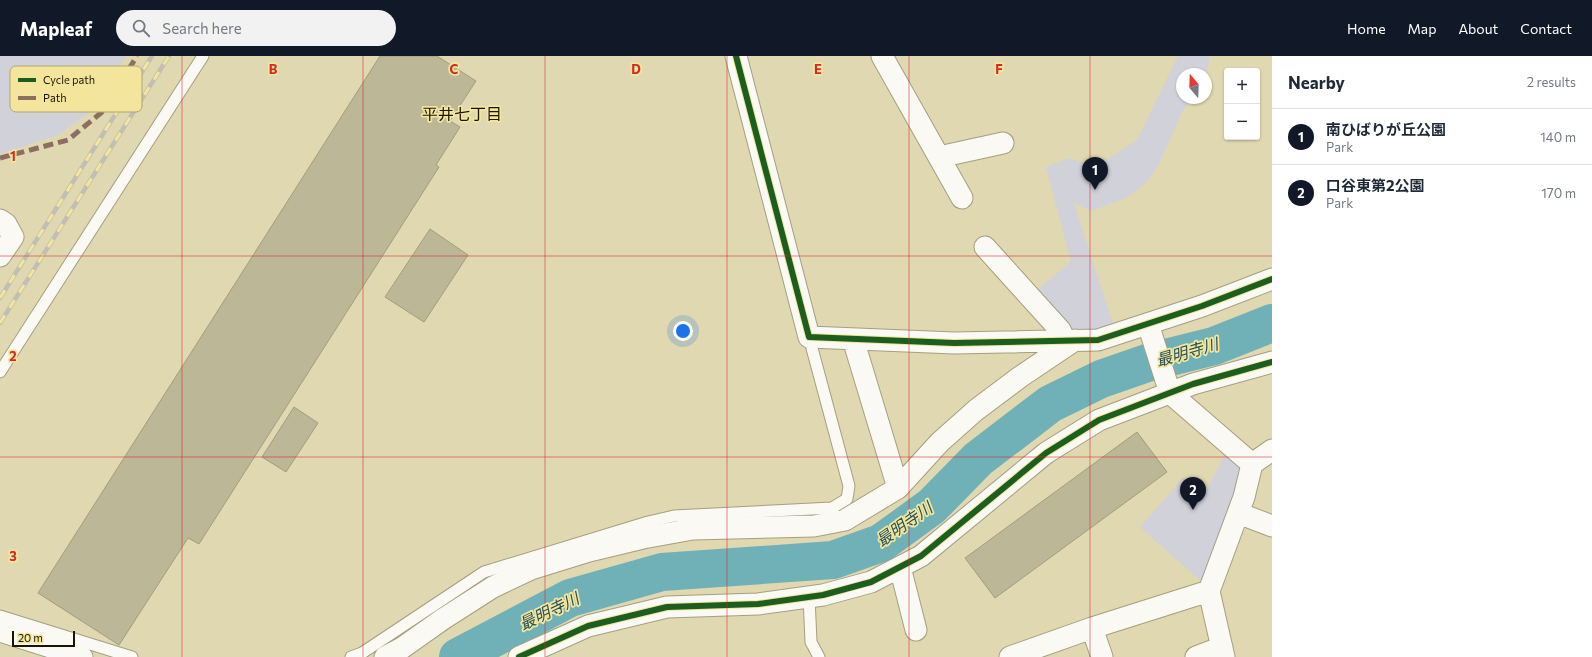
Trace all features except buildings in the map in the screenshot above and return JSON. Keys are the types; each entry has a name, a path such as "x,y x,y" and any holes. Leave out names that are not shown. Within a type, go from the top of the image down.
{"street":[{"path":"736,56 809,337 954,343 1098,340 1150,330 1202,306 1272,279"},
{"path":"882,56 962,198"},
{"path":"939,157 1002,143"},
{"path":"0,220 6,224 12,237 0,256"},
{"path":"996,252 1060,330 1070,340"},
{"path":"1150,330 1168,388 1252,464"},
{"path":"853,339 898,488"},
{"path":"385,657 402,648 443,619 493,588 531,569 589,551 643,538 694,529 814,526 844,520 898,488 940,442 976,410 1070,340"},
{"path":"519,657 588,626 668,606 758,604 823,595 871,582 921,556 1052,449 1099,420 1168,388 1193,384 1272,362"},
{"path":"1196,657 1223,652 1209,591 1238,512 1252,464 1272,450"},
{"path":"1238,512 1272,526"},
{"path":"900,567 916,630"},
{"path":"1010,657 1092,628 1209,591"},
{"path":"1092,628 1102,657"},
{"path":"0,632 82,657"}],"lane":[{"path":"0,372 203,56"},
{"path":"351,657 362,653 484,572 648,522 674,516 832,508 847,499 848,486 809,337"},
{"path":"809,597 811,642 819,657"},
{"path":"0,616 132,657"}],"shaded area":[{"path":"0,56 126,56 120,66 10,66 10,112 91,112 58,135 0,154"},
{"path":"1178,56 1210,56 1207,68 1176,68 1176,104 1188,104 1183,110 1159,164 1147,182 1128,197 1091,211 1074,203 1114,327 1092,335 1069,331 1034,292 1071,262 1046,167 1069,158 1095,167 1137,140"},
{"path":"1228,449 1247,466 1204,584 1140,527 1183,478 1205,492"}],"waterway":[{"name":"最明寺川","path":"458,657 570,598 662,572 833,560 881,543 932,506 978,459 1050,404 1101,379 1150,362 1214,346 1272,323"}],"railway":[{"path":"142,72 152,56"},
{"path":"142,99 169,56"},
{"path":"0,298 117,112"},
{"path":"0,323 134,112"}],"marked path":[{"path":"131,66 137,56"},
{"path":"0,158 68,140 102,112"}],"cycle path":[{"path":"736,56 809,337 954,343 1098,340 1202,306 1272,279"},
{"path":"519,657 588,626 667,607 758,604 823,595 871,582 921,556 1046,453 1099,420 1193,384 1272,362"}],"place":[{"name":"南ひばりが丘公園","path":"1095,190"},
{"name":"口谷東第2公園","path":"1193,510"}],"district":[{"name":"平井七丁目","path":"462,114"}]}
